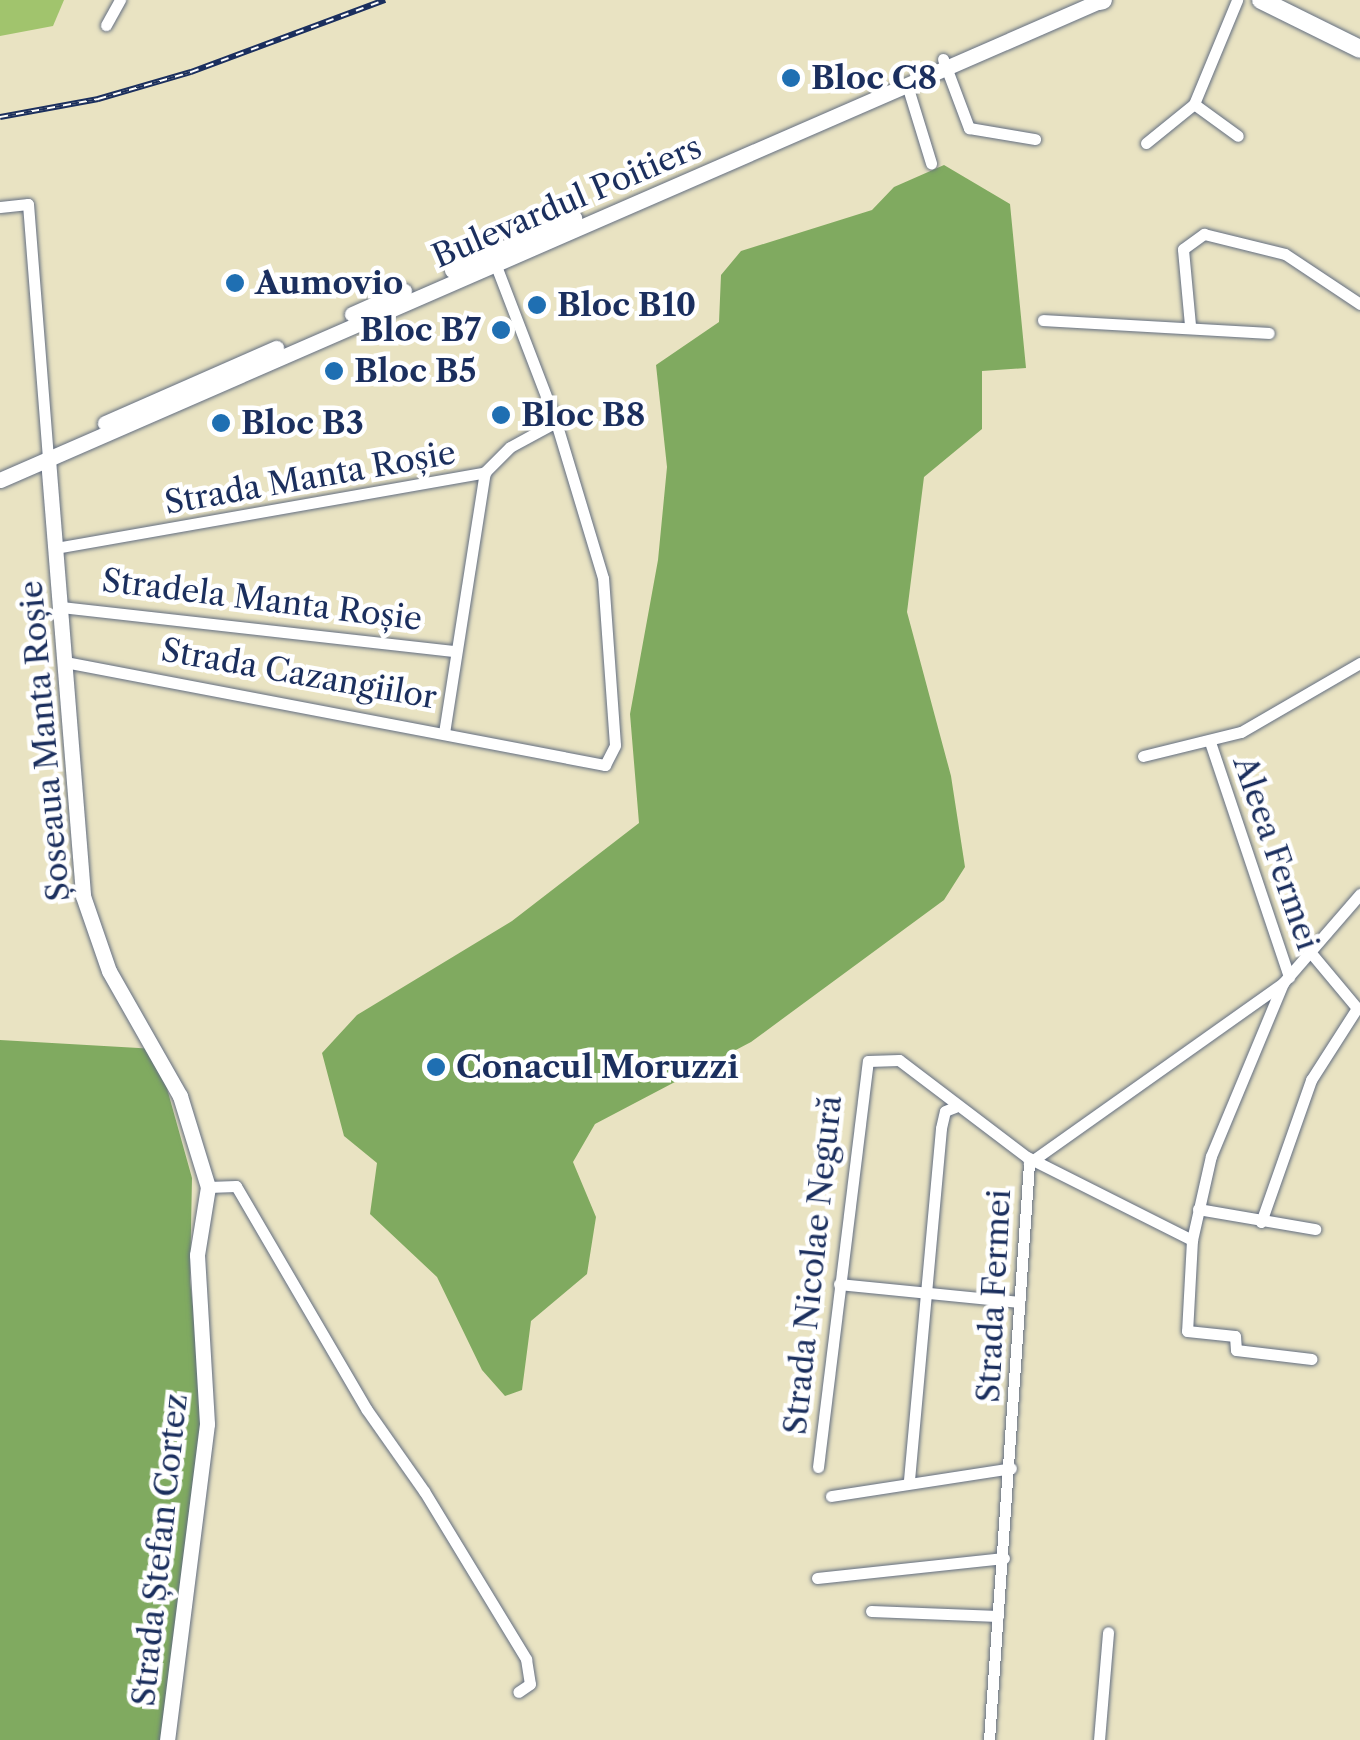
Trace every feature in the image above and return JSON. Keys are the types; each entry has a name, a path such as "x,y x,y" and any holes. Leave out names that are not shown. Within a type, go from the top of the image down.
{"main road":[{"name":"Bulevardul Poitiers","path":"493,259 907,85 1078,0"},
{"name":"Bulevardul Poitiers","path":"0,480 48,454 493,259 945,63 1102,0"},
{"path":"1260,0 1360,49"},
{"path":"1285,0 1360,38"},
{"name":"Bulevardul Poitiers","path":"0,470 48,454"},
{"name":"Șoseaua Manta Roșie","path":"48,454 90,928 180,1096 208,1187"},
{"name":"Strada Ștefan Cortez","path":"167,1740 207,1424 197,1255 208,1187"}],"street":[{"path":"106,24 120,0"},
{"path":"1146,143 1194,104 1237,0"},
{"path":"945,63 969,128 1035,140"},
{"path":"907,85 931,163"},
{"path":"1194,104 1238,136"},
{"name":"Șoseaua Manta Roșie","path":"0,208 28,204 48,454"},
{"path":"1190,325 1183,248 1204,234 1285,254 1360,304"},
{"path":"444,734 598,766 614,754 603,578 556,422 493,259"},
{"path":"1043,320 1190,325 1269,333"},
{"name":"Strada Manta Roșie","path":"56,548 485,472 510,447 556,422"},
{"name":"Strada Cazangiilor","path":"65,662 444,734 485,472"},
{"name":"Stradela Manta Roșie","path":"61,607 456,651"},
{"name":"Aleea Fermei","path":"1143,756 1210,744 1274,716 1360,663"},
{"name":"Aleea Fermei","path":"1210,744 1286,980"},
{"name":"Strada Fermei","path":"989,1740 1012,1468 1019,1302 1034,1159 1286,980 1360,894"},
{"path":"1261,1222 1307,1088 1358,1008 1310,953"},
{"path":"1286,980 1211,1156 1192,1240 1187,1331 1235,1336 1236,1350 1311,1359"},
{"name":"Strada Nicolae Negură","path":"818,1467 863,1068 875,1058 898,1060 955,1106"},
{"path":"909,1480 945,1112 955,1106 1034,1159 1192,1240"},
{"path":"208,1187 236,1186 367,1410 424,1491 526,1659 530,1684 518,1692"},
{"path":"1198,1208 1316,1229"},
{"path":"839,1284 1019,1302"},
{"path":"830,1496 909,1480 1012,1468"},
{"path":"817,1578 1004,1558"},
{"path":"871,1611 998,1616"},
{"path":"1099,1740 1108,1632"}],"green space":[{"path":"0,0 64,0 53,26 0,36"},
{"path":"944,165 1010,204 1026,368 982,371 982,429 924,477 907,612 951,776 965,867 944,900 751,1042 595,1124 573,1162 596,1217 587,1274 531,1321 522,1390 505,1396 482,1370 437,1277 370,1214 377,1163 344,1136 322,1053 357,1015 512,921 639,823 630,714 658,560 667,467 656,365 719,322 721,275 741,251 872,210 894,187"},
{"path":"0,1040 156,1049 192,1178 190,1281 207,1425 160,1740 0,1740"}],"railway":[{"path":"0,117 98,99 191,72 385,0"}],"place":[{"name":"Bloc C8","path":"791,78"},
{"name":"Aumovio","path":"235,283"},
{"name":"Bloc B10","path":"537,305"},
{"name":"Bloc B7","path":"501,330"},
{"name":"Bloc B5","path":"334,371"},
{"name":"Bloc B8","path":"501,415"},
{"name":"Bloc B3","path":"221,423"},
{"name":"Conacul Moruzzi","path":"436,1067"}]}
